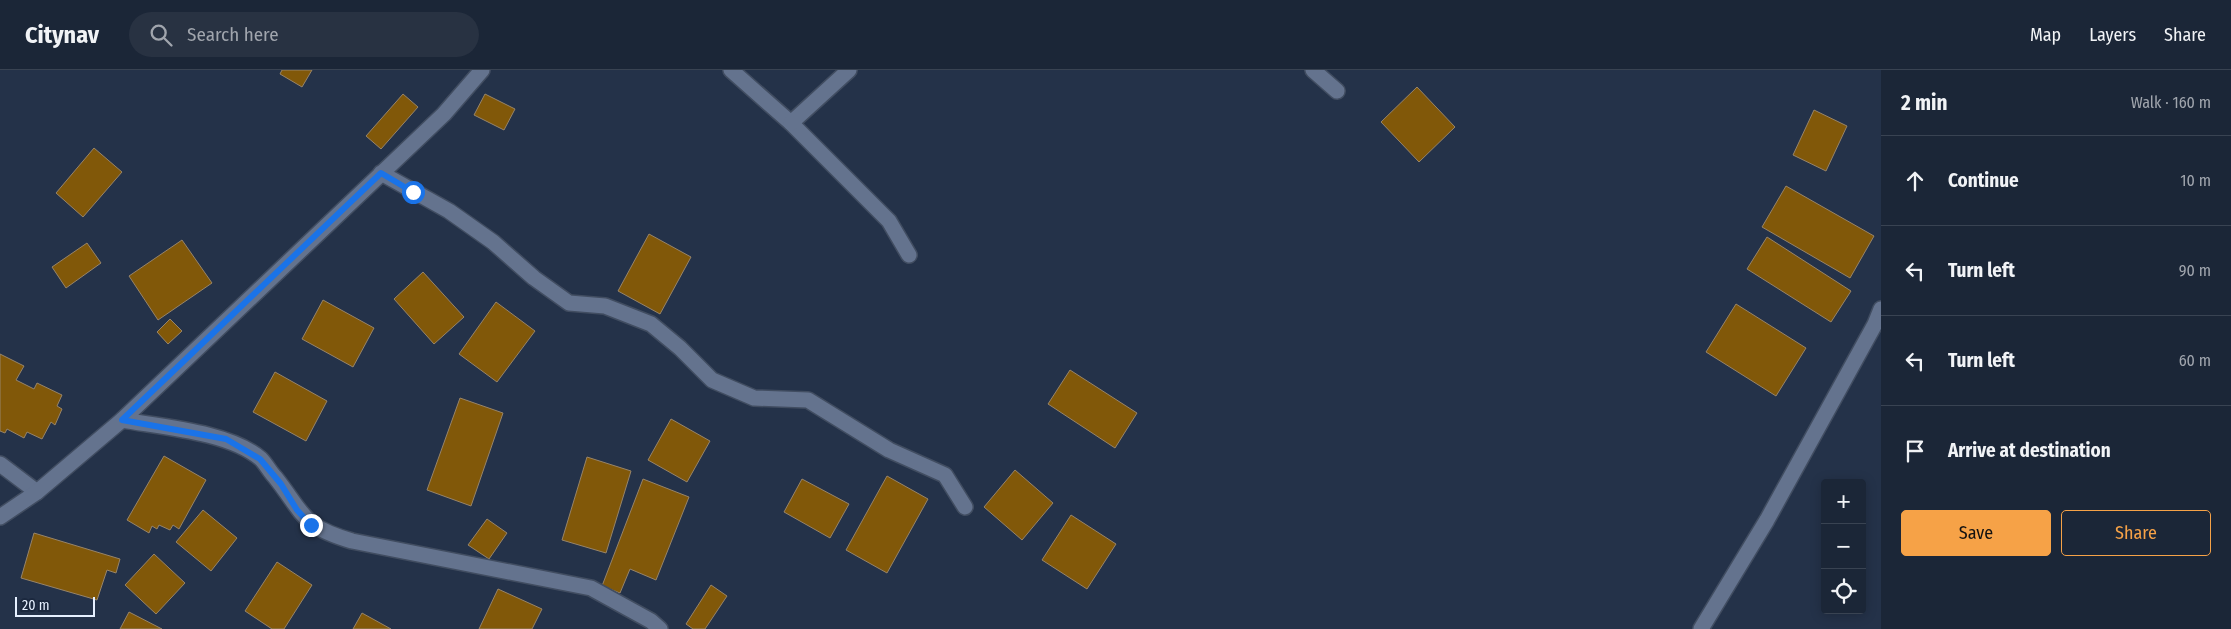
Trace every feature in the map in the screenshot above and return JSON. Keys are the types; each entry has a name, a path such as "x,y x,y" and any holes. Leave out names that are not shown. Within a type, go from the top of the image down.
{"street":[{"path":"0,517 37,492 122,420 444,114 482,70"},
{"path":"731,70 791,124 889,221 909,256"},
{"path":"791,124 849,70"},
{"path":"1313,70 1337,92"},
{"path":"381,173 450,210 494,242 534,278 569,303 605,306 651,324 680,348 712,380 754,398 808,400 889,450 945,475 965,507"},
{"path":"1701,629 1767,520 1875,324 1881,309"},
{"path":"122,420 226,439 260,459 281,484 297,510 311,525 328,534 352,541 591,588 651,621 660,629"},
{"path":"0,464 37,492"}],"building":[{"path":"282,70 312,70 302,87 280,74"},
{"path":"1417,87 1455,127 1419,162 1381,122"},
{"path":"403,94 418,107 381,149 366,136"},
{"path":"485,94 515,109 504,130 474,115"},
{"path":"1814,110 1847,126 1826,171 1793,155"},
{"path":"94,148 122,172 83,217 56,193"},
{"path":"1786,186 1874,236 1850,278 1762,227"},
{"path":"649,234 691,257 660,314 618,291"},
{"path":"1767,237 1851,291 1831,322 1747,269"},
{"path":"182,240 212,283 158,320 129,276"},
{"path":"87,243 101,263 66,288 52,267"},
{"path":"423,272 464,317 434,344 394,299"},
{"path":"323,300 374,328 353,367 302,339"},
{"path":"496,302 535,331 497,382 459,354"},
{"path":"1736,304 1806,348 1776,396 1706,352"},
{"path":"170,319 182,331 168,344 157,332"},
{"path":"0,354 24,366 16,380 34,389 37,383 62,395 57,406 62,409 55,425 51,422 42,439 27,432 24,438 7,429 5,433 0,431"},
{"path":"1070,370 1137,413 1115,448 1048,404"},
{"path":"275,372 327,401 306,441 253,412"},
{"path":"460,398 503,413 471,506 427,490"},
{"path":"671,419 710,441 687,482 648,460"},
{"path":"164,456 206,480 179,529 173,525 170,530 159,525 157,529 152,526 149,533 127,520"},
{"path":"587,457 631,471 606,553 562,540"},
{"path":"1015,470 1053,503 1022,540 984,507"},
{"path":"887,476 928,499 887,573 846,550"},
{"path":"643,479 689,497 656,580 630,569 620,593 602,586"},
{"path":"802,479 849,504 830,538 784,512"},
{"path":"203,510 237,538 211,571 176,542"},
{"path":"1071,515 1116,544 1087,589 1042,560"},
{"path":"487,519 507,533 489,559 468,545"},
{"path":"34,533 120,559 116,573 107,570 97,600 21,578"},
{"path":"154,554 185,583 156,614 125,585"},
{"path":"277,562 312,585 284,629 272,629 245,611"},
{"path":"711,585 727,596 705,629 693,629 686,624"},
{"path":"498,589 542,609 532,629 479,629"},
{"path":"129,612 162,629 120,629"},
{"path":"362,613 391,629 353,629"}],"route":[{"path":"311,525 297,510 281,484 260,459 226,439 122,420 381,173 413,192"}]}
